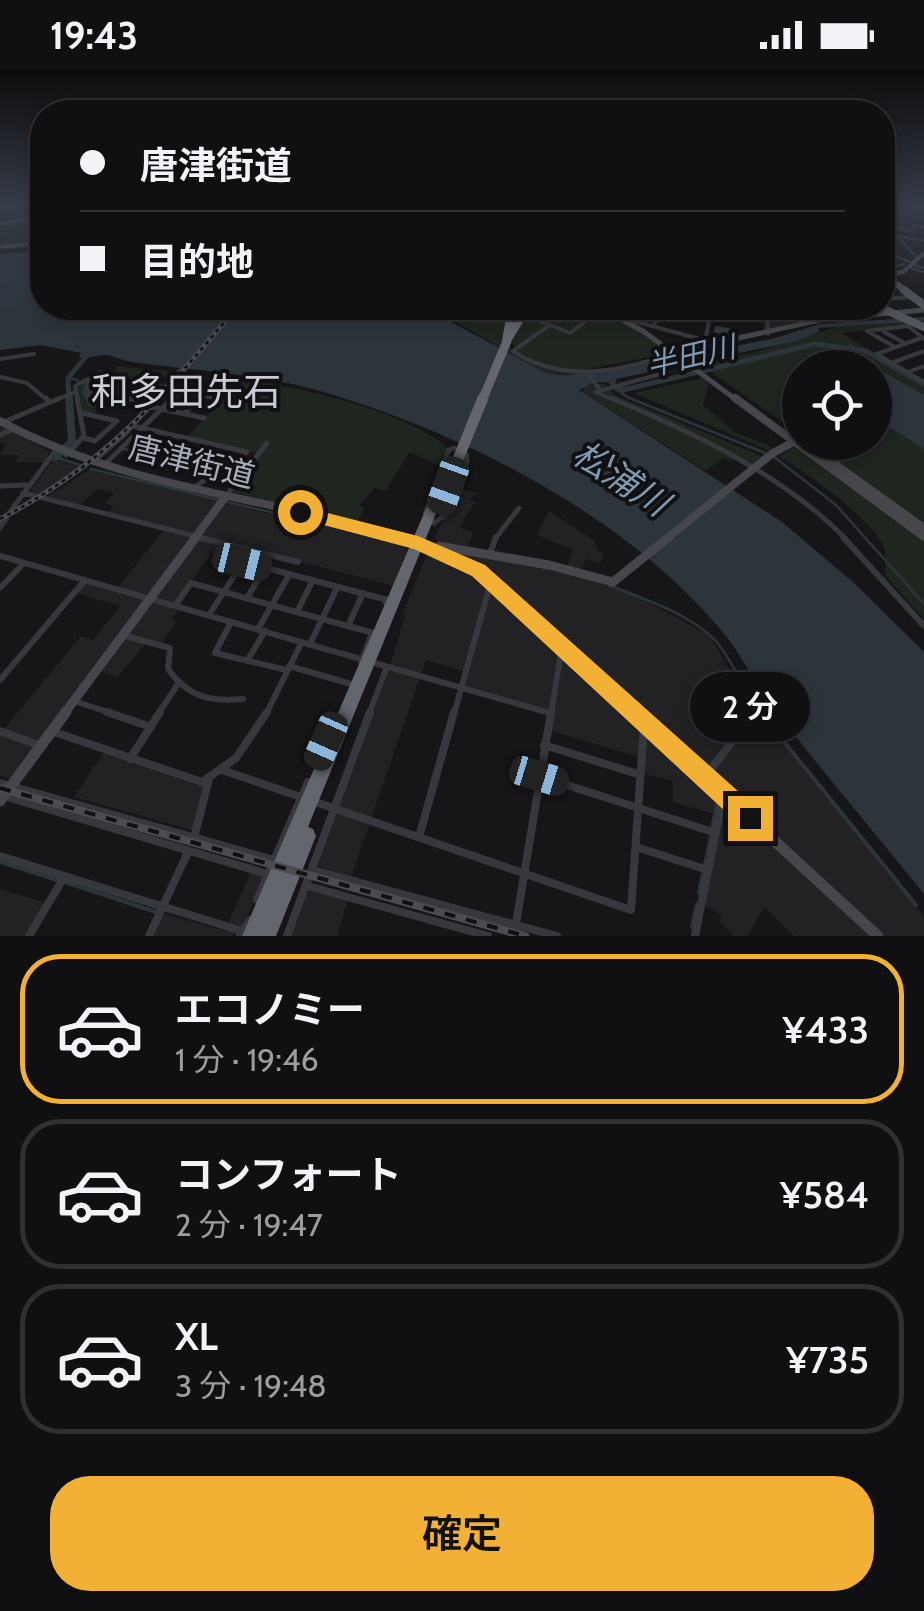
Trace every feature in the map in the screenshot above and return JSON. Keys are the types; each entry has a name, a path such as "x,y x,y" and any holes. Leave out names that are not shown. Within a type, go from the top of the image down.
{"highway":[{"path":"507,320 507,341"},
{"path":"252,935 317,803 459,454 507,341 520,320"}],"main road":[{"path":"895,283 924,308"},
{"path":"895,314 921,326"}],"street":[{"path":"917,260 924,270"},
{"path":"895,298 913,297"},
{"path":"895,314 924,308"},
{"path":"540,320 570,333 589,320"},
{"path":"629,320 782,428"},
{"path":"633,320 722,344"},
{"path":"654,324 656,320"},
{"path":"705,341 709,320"},
{"path":"767,320 768,334"},
{"path":"550,326 513,351 549,370 584,371 825,320"},
{"path":"889,350 895,348 905,344 920,339 924,334 908,326 867,332 895,348"},
{"path":"894,328 920,339"},
{"path":"881,330 905,344"},
{"path":"892,363 924,351"},
{"path":"0,359 34,354"},
{"path":"892,363 924,382"},
{"path":"908,372 924,366"},
{"path":"92,462 133,426 180,370"},
{"path":"584,371 599,388"},
{"path":"84,438 82,413 74,393 80,380 101,372"},
{"path":"668,372 595,390 680,427 820,514 924,626"},
{"path":"0,377 9,375 35,385 49,402"},
{"path":"140,382 214,398"},
{"path":"103,465 180,391"},
{"path":"1,422 74,393"},
{"path":"184,413 202,395"},
{"path":"127,396 150,406 204,418"},
{"path":"0,526 61,452 84,438 94,441 117,421 82,413"},
{"name":"唐津街道","path":"1,422 61,452 92,462 223,499 318,516 326,512 338,521 422,544"},
{"path":"133,426 246,452 193,488"},
{"path":"0,435 13,429"},
{"path":"267,443 40,746 5,784 1,797 268,874"},
{"path":"422,544 490,553 609,582 782,449"},
{"path":"825,460 924,538"},
{"path":"827,460 924,528"},
{"path":"0,486 298,562"},
{"path":"490,553 496,537 518,508"},
{"path":"0,516 9,512"},
{"path":"422,544 463,561 492,581 878,936"},
{"path":"0,556 550,712"},
{"path":"209,615 242,562 388,600 373,633 374,662 351,684 317,803 312,870 288,936"},
{"path":"0,588 24,563"},
{"path":"247,598 266,568"},
{"path":"247,661 289,574"},
{"path":"0,680 85,580"},
{"path":"297,612 313,580"},
{"path":"419,837 492,581"},
{"path":"176,606 191,583 373,633"},
{"path":"51,731 197,782 209,780 248,744 288,668 322,619 337,586"},
{"path":"348,626 362,593"},
{"path":"231,622 215,653 351,684"},
{"path":"122,635 170,648 168,669 192,697 208,701 243,698"},
{"path":"515,931 562,646"},
{"path":"130,759 178,684"},
{"path":"74,701 151,727"},
{"path":"222,770 630,910 645,722"},
{"path":"0,731 40,746"},
{"path":"705,777 739,733"},
{"path":"544,745 640,775"},
{"path":"539,776 716,833"},
{"path":"194,838 209,780"},
{"path":"5,784 274,860"},
{"path":"696,936 724,794"},
{"path":"0,856 62,880 252,935 274,860 317,803"},
{"path":"636,847 708,870"},
{"path":"149,936 188,852"},
{"path":"312,870 515,931 557,936"},
{"path":"29,936 62,880"},
{"path":"306,886 488,936"}],"shaded area":[{"path":"452,320 506,320 501,339 518,355 511,341 524,320 623,320 670,353 577,371 583,374 547,374"},
{"path":"763,320 805,320 763,331"},
{"path":"904,321 909,324 842,333 869,350 782,350 782,421 698,363 752,353 837,327"},
{"path":"892,365 924,385 924,523 836,460 892,460"},
{"path":"117,366 176,372 157,380 148,378 120,403 79,418 73,388 77,381 115,372"},
{"path":"241,378 377,411 404,421 448,448 437,465 410,452 385,491 375,488 359,505 364,508 357,523 227,491 257,453 187,437"},
{"path":"702,378 709,384 703,405 735,432 769,446 772,452 634,393"},
{"path":"605,384 617,396 764,457 754,465 736,457 730,462 723,458 706,471 582,392 585,386"},
{"path":"0,424 49,451 45,462 15,462 19,455 0,455 6,444 0,443"},
{"path":"54,459 86,469 44,496 29,492"},
{"path":"785,460 812,460 924,542 924,619 885,575 885,551 880,539"},
{"path":"89,470 218,501 12,779 0,776 0,734 81,636 93,640 120,606 76,593 85,582 116,590 166,527 108,512 114,506 105,503 114,493 97,489 80,505 47,497"},
{"path":"458,488 475,493 469,500 475,502 459,528 473,532 468,546 438,541 435,537"},
{"path":"224,503 397,543 409,551 394,586 220,541 174,606 179,609 172,619 177,621 159,647 146,644 117,677 100,672"},
{"path":"549,511 594,540 597,550 604,554 600,563 586,559 581,571 567,566 573,550 537,535"},
{"path":"459,551 558,570 629,592 709,635 736,680 712,711 727,723 737,711 749,721 757,711 924,917 924,936 884,936 491,577 459,556"},
{"path":"432,554 459,563 493,588 712,792 716,798 714,814 673,802 673,781 642,773 642,758 549,730 551,710 464,686 467,672 426,660 351,877 317,866 389,669 403,613 426,556"},
{"path":"104,752 208,784 195,831 74,797"},
{"path":"725,802 871,936 794,936 764,907 748,936 733,936 720,922 721,915 704,905"},
{"path":"251,872 264,876 242,928 232,936 150,936 162,913 225,931"},
{"path":"0,889 46,903 26,936 0,936"},
{"path":"309,889 348,900 337,936 290,936"}],"water":[{"path":"30,252 30,320 447,320 548,374 567,375 695,354 772,339 819,324 924,317 924,321 818,328 819,332 796,341 616,379 616,383 595,382 579,390 782,522 854,583 924,652 924,894 786,724 726,636 687,593 594,518 489,457 379,410 324,392 108,355 82,358 81,353 41,345 0,350 0,254"},
{"path":"115,375 131,379 119,394 123,396 110,405 90,407 82,391 86,381"},
{"path":"892,377 924,395 924,449 892,429"}],"waterway":[{"name":"半田川","path":"606,376 617,389 623,390 815,344 866,351 924,384"},
{"path":"850,344 854,350"},
{"path":"69,401 68,378 89,353"},
{"path":"68,378 78,380"},
{"path":"617,389 627,397 765,453"},
{"path":"55,457 72,442 69,398"},
{"path":"124,449 151,455"},
{"path":"773,456 836,505 924,604"},
{"path":"55,457 86,467"},
{"path":"91,469 219,500"},
{"path":"227,502 386,539"},
{"path":"0,530 8,519"},
{"path":"609,585 665,608 704,630 721,647 762,714"},
{"path":"760,712 916,905"},
{"path":"712,828 718,800"},
{"path":"705,865 711,836"},
{"path":"0,862 57,880"},
{"path":"699,893 703,874"},
{"path":"65,882 156,912"},
{"path":"692,927 697,904"}],"railway":[{"path":"0,519 71,475 130,427 226,320"},
{"path":"0,788 525,936"}],"district":[{"name":"和多田先石","path":"186,391"}],"route":[{"path":"300,512 443,551 478,570 750,818"}],"water label":[{"name":"松浦川","path":"621,478"}]}
